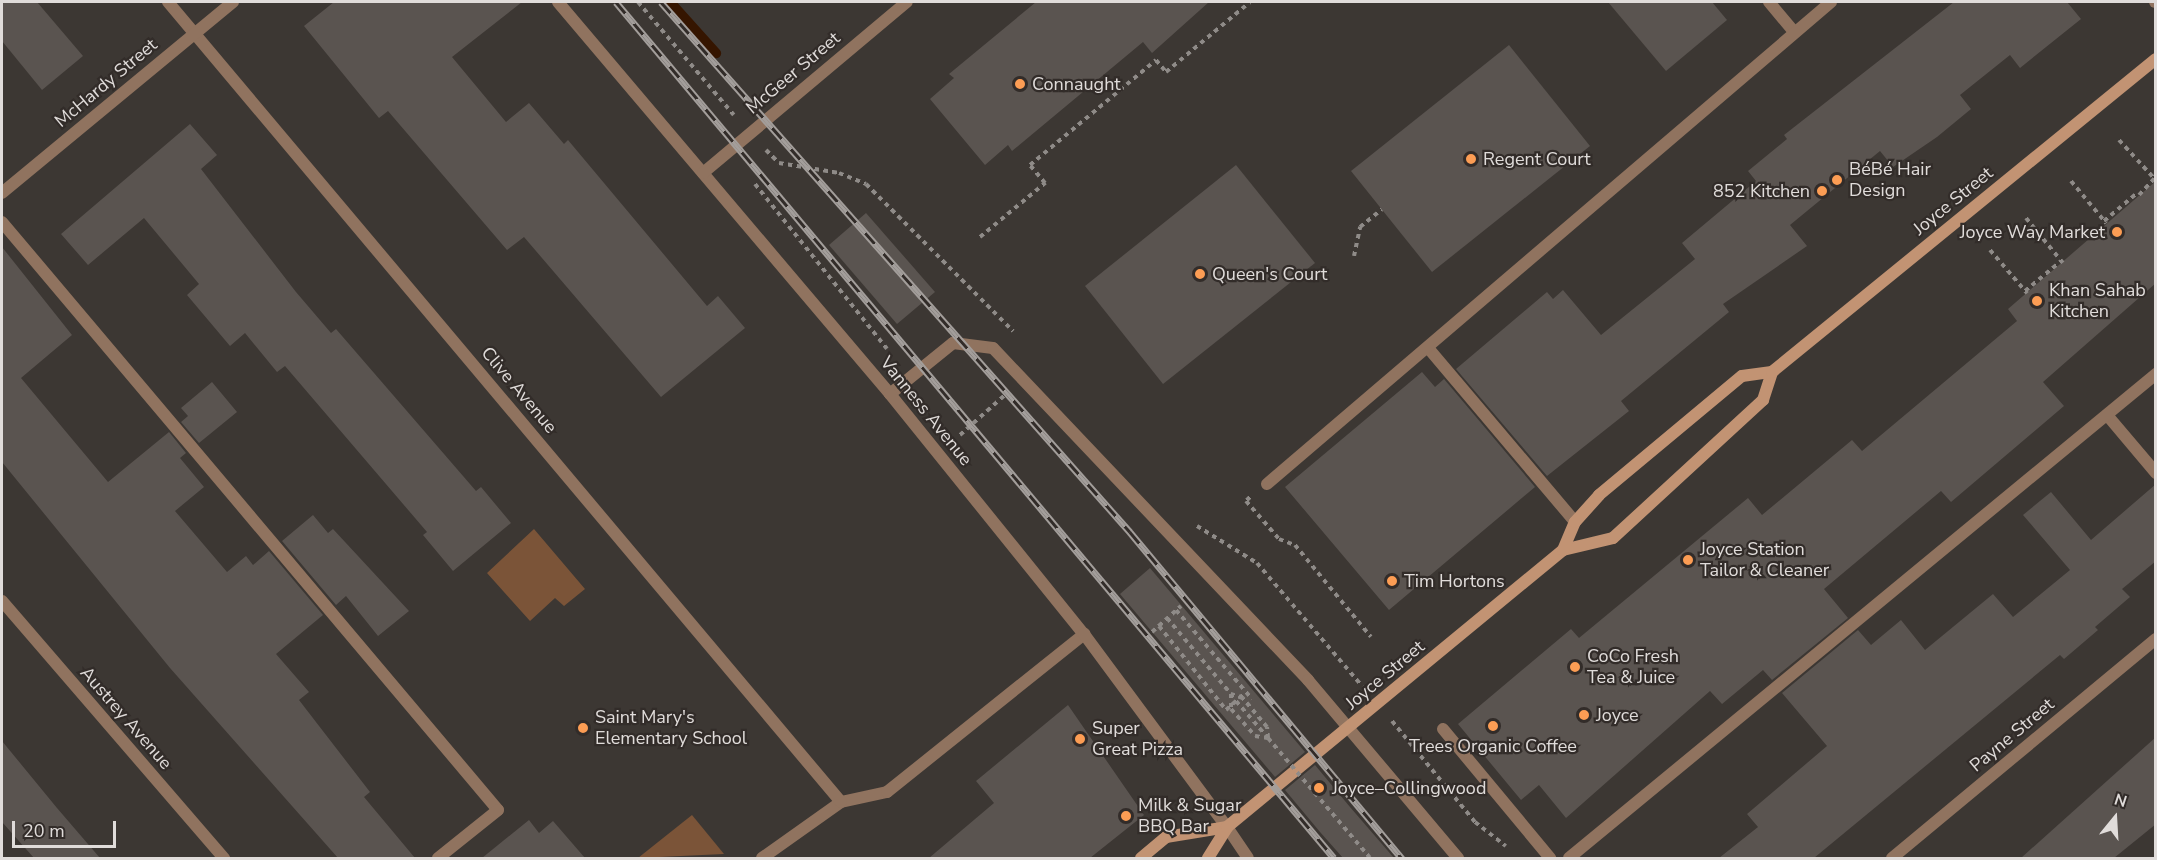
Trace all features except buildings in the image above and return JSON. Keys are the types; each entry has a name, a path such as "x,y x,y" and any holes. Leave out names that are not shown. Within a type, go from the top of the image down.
{"main road":[{"name":"Joyce Street","path":"1208,858 1227,827 1563,550 1613,538 1763,399 1773,372 2156,59"},
{"name":"Joyce Street","path":"1563,550 1575,522 1599,495 1742,376 1773,372"},
{"name":"Joyce Street","path":"1142,858 1166,837 1227,827"}],"street":[{"name":"Clive Avenue","path":"168,2 841,802"},
{"name":"McHardy Street","path":"2,193 233,2"},
{"name":"Vanness Avenue","path":"558,2 890,394 1084,634 1248,858"},
{"name":"McGeer Street","path":"703,173 907,2"},
{"path":"1769,2 1794,32"},
{"path":"1267,484 1429,349 1831,2"},
{"path":"2,222 498,810 438,858"},
{"path":"890,394 953,343 993,348 1308,680 1458,858"},
{"path":"1429,349 1575,522"},
{"path":"1569,858 2156,374"},
{"path":"2107,415 2156,473"},
{"name":"Austrey Avenue","path":"2,601 224,858"},
{"path":"762,858 841,802 887,792 1084,634"},
{"name":"Payne Street","path":"1892,858 2156,639"},
{"path":"1443,729 1550,858"}],"path":[{"path":"638,2 729,109"},
{"path":"980,237 1045,183 1030,165 1156,60 1166,72 1250,2"},
{"path":"2071,181 2105,222 2138,194 2155,177 2119,140"},
{"path":"755,184 893,357"},
{"path":"1354,256 1360,227 1382,209"},
{"path":"1990,250 2026,292 2062,262 2026,218"},
{"path":"960,435 1007,394"},
{"path":"1267,484 1246,501 1280,539 1295,545 1371,637"},
{"path":"1152,632 1181,606"},
{"path":"1176,610 1252,699"},
{"path":"1167,618 1231,694 1243,698 1268,727 1268,738"},
{"path":"1159,626 1226,710 1246,692"},
{"path":"1231,694 1231,709 1255,736 1268,738"},
{"path":"1236,701 1370,858"},
{"path":"1408,740 1475,822 1512,853"}],"shaded area":[{"path":"534,529 585,589 564,606 555,598 530,621 487,573"},
{"path":"692,815 724,854 638,858"}],"waterway":[{"path":"670,2 716,53"}],"railway":[{"path":"616,2 1334,858"},
{"path":"661,2 1130,532 1402,858"}],"place":[{"name":"Connaught","path":"1020,84"},
{"name":"Regent Court","path":"1471,159"},
{"name":"BéBé Hair Design","path":"1837,180"},
{"name":"852 Kitchen","path":"1822,191"},
{"name":"Joyce Way Market","path":"2117,232"},
{"name":"Queen's Court","path":"1200,274"},
{"name":"Khan Sahab Kitchen","path":"2037,301"},
{"name":"Joyce Station Tailor & Cleaner","path":"1688,560"},
{"name":"Tim Hortons","path":"1392,581"},
{"name":"CoCo Fresh Tea & Juice","path":"1575,667"},
{"name":"Joyce","path":"1584,715"},
{"name":"Trees Organic Coffee","path":"1493,726"},
{"name":"Saint Mary's Elementary School","path":"583,728"},
{"name":"Super Great Pizza","path":"1080,739"},
{"name":"Joyce–Collingwood","path":"1319,788"},
{"name":"Milk & Sugar BBQ Bar","path":"1126,816"}]}
